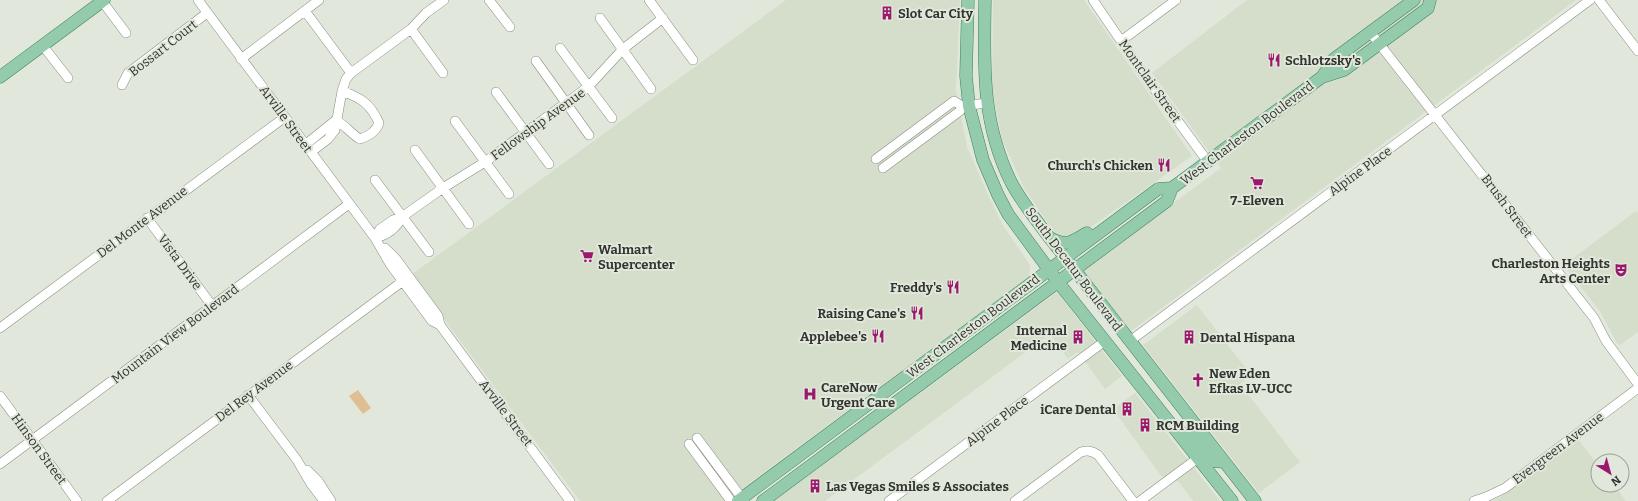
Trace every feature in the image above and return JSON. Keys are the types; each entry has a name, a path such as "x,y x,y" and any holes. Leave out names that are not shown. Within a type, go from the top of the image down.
{"main road":[{"path":"0,78 103,0"},
{"name":"South Decatur Boulevard","path":"968,0 965,106 982,160 1008,214 1104,341 1232,501"},
{"name":"South Decatur Boulevard","path":"985,0 984,72 987,103 992,129 1007,172 1020,196 1048,237 1255,501"},
{"name":"West Charleston Boulevard","path":"1322,77 1334,59 1414,0"},
{"name":"West Charleston Boulevard","path":"739,500 1158,189 1172,188 1322,77 1344,70 1428,8 1430,0"},
{"name":"West Charleston Boulevard","path":"763,501 1167,201 1172,188"},
{"path":"1048,237 1058,242 1068,243 1088,232 1105,228"},
{"path":"910,392 909,386 913,380 921,374 939,352"},
{"path":"846,440 889,398 892,392 891,388"},
{"path":"1175,429 1193,438 1201,445 1210,444"},
{"path":"1198,458 1205,452 1212,461 1224,462"}],"street":[{"path":"103,0 126,33"},
{"name":"Arville Street","path":"198,0 375,238 390,264 432,321 440,325"},
{"path":"241,58 319,0"},
{"path":"308,149 332,134 335,130 342,91 346,78 411,29 426,13 444,0"},
{"path":"489,0 510,27"},
{"path":"649,0 693,60"},
{"name":"Montclair Street","path":"1092,0 1208,162"},
{"path":"1121,41 1176,0"},
{"name":"Alpine Place","path":"1130,341 1590,0"},
{"path":"1599,0 1638,51"},
{"path":"304,11 351,73"},
{"name":"Bossart Court","path":"122,85 128,73 207,13"},
{"path":"600,18 651,89"},
{"name":"Fellowship Avenue","path":"375,238 385,235 393,230 398,226 402,217 442,188 485,162 566,104 588,87 623,49 663,18"},
{"path":"411,29 443,72"},
{"name":"Brush Street","path":"1370,32 1594,318 1606,341 1638,384"},
{"path":"43,46 68,78"},
{"path":"560,48 612,118"},
{"path":"536,61 589,135"},
{"path":"336,120 344,125 354,136 360,139 368,136 377,128 379,123 376,115 366,102 342,91"},
{"path":"496,92 549,164"},
{"path":"876,159 954,101 965,106 987,103"},
{"path":"883,168 965,106"},
{"name":"Del Monte Avenue","path":"0,328 285,116"},
{"path":"455,121 510,194"},
{"path":"415,150 469,224"},
{"path":"375,180 429,252"},
{"name":"Mountain View Boulevard","path":"0,464 213,307 349,204"},
{"name":"Vista Drive","path":"147,218 213,307"},
{"name":"Arville Street","path":"375,238 396,259 427,300 438,316 440,325 570,501"},
{"path":"403,281 404,271"},
{"name":"Del Rey Avenue","path":"107,501 403,281"},
{"path":"424,310 427,300"},
{"name":"Alpine Place","path":"889,501 1104,341"},
{"name":"Evergreen Avenue","path":"1474,501 1505,488 1638,388"},
{"path":"248,395 297,460 311,484 324,501"},
{"name":"Hinson Street","path":"0,396 77,501"},
{"path":"697,438 739,500"},
{"path":"689,444 739,500"},
{"path":"1015,501 1081,452 1086,451 1091,451 1098,455 1133,501"},
{"path":"1140,501 1198,458"},
{"path":"297,460 318,481 331,501"}],"shaded area":[{"path":"786,0 960,0 956,90 967,147 1002,224 1030,265 1029,277 725,501 580,501 411,275"},
{"path":"993,0 1084,0 1192,156 1088,229 1059,240 1024,188 1002,139 992,90"},
{"path":"1247,0 1576,0 1131,331 1083,270 1221,168 1152,73"},
{"path":"1636,211 1638,213 1638,332 1620,345 1617,343 1601,313 1564,265"},
{"path":"1057,292 1122,376 1105,389 1078,352 1068,359 1050,334 825,501 774,501"},
{"path":"1197,305 1251,375 1240,384 1300,462 1259,493 1143,345"},
{"path":"358,390 371,408 363,414 349,396"},
{"path":"1135,393 1220,501 1193,501 1178,481 1161,476 1113,409"},
{"path":"1578,439 1590,455 1590,493 1620,493 1626,501 1493,501 1509,491"}],"place":[{"name":"Slot Car City","path":"887,13"},
{"name":"Schlotzsky's","path":"1274,60"},
{"name":"Church's Chicken","path":"1164,165"},
{"name":"7-Eleven","path":"1257,183"},
{"name":"Walmart Supercenter","path":"587,256"},
{"name":"Charleston Heights Arts Center","path":"1621,270"},
{"name":"Freddy's","path":"953,287"},
{"name":"Raising Cane's","path":"917,313"},
{"name":"Applebee's","path":"878,336"},
{"name":"Internal Medicine","path":"1078,337"},
{"name":"Dental Hispana","path":"1189,337"},
{"name":"New Eden Efkas LV-UCC","path":"1198,380"},
{"name":"CareNow Urgent Care","path":"810,394"},
{"name":"iCare Dental","path":"1127,409"},
{"name":"RCM Building","path":"1145,425"},
{"name":"Las Vegas Smiles & Associates","path":"815,486"}]}
